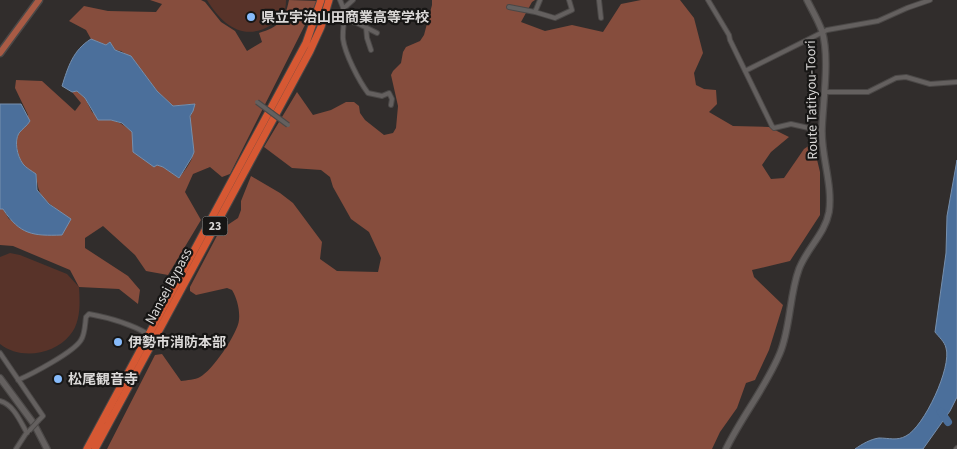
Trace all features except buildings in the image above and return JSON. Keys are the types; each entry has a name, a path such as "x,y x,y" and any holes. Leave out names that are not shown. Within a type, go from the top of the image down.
{"highway":[{"name":"Nansei Bypass","path":"95,449 152,336 306,43 321,0"},
{"name":"Nansei Bypass","path":"88,449 310,51 321,27 329,0"}],"main road":[{"path":"0,53 39,0"},
{"name":"Route Tatityou-Toori","path":"726,449 746,411 775,364 787,330 793,290 799,270 822,231 828,213 828,191 822,131 825,56 822,32 807,0"},
{"path":"0,378 34,424 47,449"}],"street":[{"path":"340,0 344,8 346,20 344,43 356,75 368,93 382,96 389,93 392,99 391,105"},
{"path":"344,8 353,0"},
{"path":"535,12 540,0"},
{"path":"509,7 555,18 572,10 569,0"},
{"path":"598,0 601,18"},
{"path":"708,0 729,35 774,128 791,124 822,131"},
{"path":"912,0 914,5"},
{"path":"745,71 822,32 878,21 930,0"},
{"path":"346,20 377,33"},
{"path":"366,27 371,50"},
{"path":"824,92 863,93 896,78 906,78 930,84 957,82"},
{"path":"257,102 288,125"},
{"path":"18,380 43,368 75,346 82,337 86,317 89,314 117,319 133,325 152,336"},
{"path":"0,353 43,416 16,449"},
{"path":"0,401 7,403 28,432"}],"shaded area":[{"path":"150,0 201,0 205,2 221,22 235,31 247,51 262,42 259,33 272,28 280,22 289,0 317,1 230,174 222,177 210,167 193,174 185,192 201,220 168,275 146,271 135,255 103,226 85,238 85,248 128,276 140,290 138,304 119,289 79,287 70,270 13,246 0,245 0,209 3,209 9,219 40,235 62,235 60,212 42,197 38,188 36,174 23,165 18,154 19,133 28,115 15,88 16,80 42,81 75,111 81,103 72,92 77,91 85,98 92,112 103,120 119,123 132,132 134,152 163,167 179,178 193,154 190,126 193,111 192,104 173,106 157,91 133,59 121,51 115,50 110,42 106,45 91,39 86,30 69,21 84,6 108,11 156,12 162,4"},
{"name":"県立宇治山田商業高等学校","path":"207,0 286,0 283,15 278,20 261,30 252,32 234,28 220,17"},
{"path":"432,0 535,0 521,22 545,31 572,25 603,32 621,4 641,0 680,0 694,18 703,53 694,73 696,85 704,89 716,90 717,104 709,112 733,126 769,127 789,137 771,152 762,165 771,179 784,178 804,149 813,143 820,172 820,215 790,261 752,270 754,277 783,305 769,350 755,380 746,383 737,408 720,432 712,449 107,449 155,355 162,354 181,381 196,379 211,367 224,351 234,334 238,326 239,312 237,300 232,290 227,288 196,295 190,291 190,287 220,230 238,218 241,210 241,201 251,176 293,203 322,242 320,259 337,271 378,272 381,258 369,232 351,219 333,187 330,177 321,170 292,168 264,147 297,92 313,115 331,110 346,102 354,102 359,106 360,113 365,120 384,135 393,133 396,128 398,106 391,75 401,63 406,47 420,41 424,35"},
{"path":"10,253 20,255 67,274 79,287 78,318 74,330 63,342 46,351 36,353 17,352 0,344 0,257"}],"water":[{"path":"91,39 106,45 110,42 115,50 131,56 157,91 173,106 195,104 190,116 194,152 179,178 163,167 157,165 154,167 133,152 132,132 122,123 111,120 98,120 85,98 77,91 72,92 62,86 75,54"},
{"path":"0,104 21,104 30,121 17,136 18,153 23,164 36,174 37,190 49,204 71,219 62,235 43,235 28,232 21,229 9,218 3,209 0,209"},
{"path":"957,160 957,397 950,411 923,449 855,449 873,439 893,439 906,436 921,421 941,382 947,357 946,348 935,332 946,253 947,216"}],"waterway":[{"path":"941,412 948,422"}],"place":[{"name":"県立宇治山田商業高等学校","path":"251,17"},
{"name":"伊勢市消防本部","path":"118,342"},
{"name":"松尾観音寺","path":"58,379"}]}
